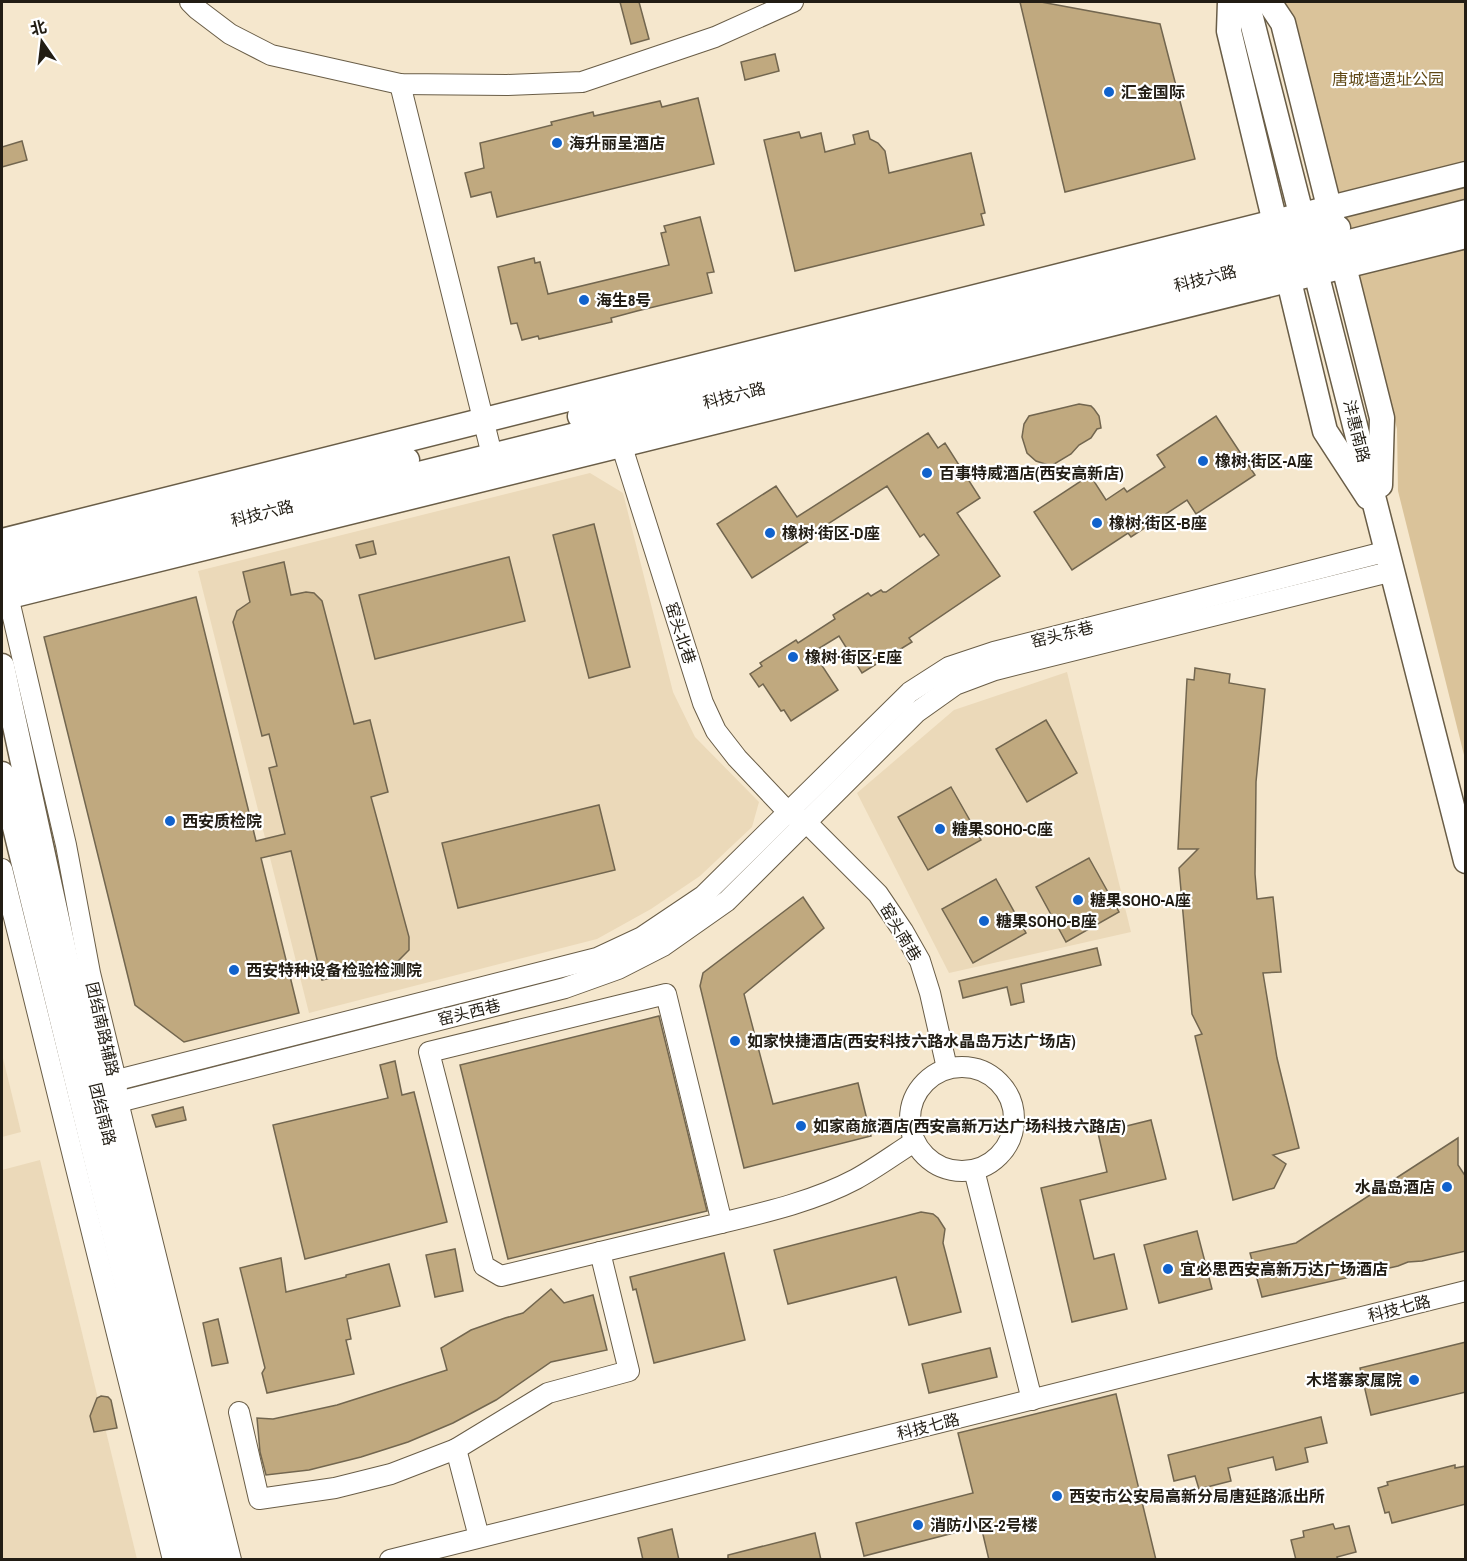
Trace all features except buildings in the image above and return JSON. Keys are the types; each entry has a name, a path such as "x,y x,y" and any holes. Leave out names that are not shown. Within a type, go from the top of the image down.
{"main road":[{"path":"1230,2 1229,31 1325,431 1379,514"},
{"name":"沣惠南路","path":"1247,2 1466,861"},
{"path":"1269,2 1283,24 1382,418 1379,514"},
{"path":"2,541 488,438 1309,244 1336,237 1466,174"},
{"name":"科技六路","path":"3,579 488,438 616,426 1336,237 1466,195"},
{"name":"科技六路","path":"1336,237 1466,212"},
{"path":"1336,237 1466,236"},
{"path":"3,579 616,426"},
{"name":"团结南路","path":"2,666 72,988 212,1560"},
{"name":"团结南路","path":"2,774 99,1095 194,1560"}],"street":[{"path":"190,2 230,34 271,55 400,84 507,85 582,82 716,37 793,2"},
{"path":"400,84 488,438"},
{"name":"窑头北巷","path":"616,426 703,703 716,731 736,758 789,813 807,823"},
{"name":"窑头东巷","path":"789,813 910,692 950,667 994,651 1390,561"},
{"name":"窑头东巷","path":"807,823 917,712 955,685 995,670 1390,561"},
{"name":"团结南路辅路","path":"3,579 66,845 90,973 99,1095 231,1560"},
{"name":"窑头西巷","path":"99,1095 597,958 642,937 703,896 789,813"},
{"name":"窑头西巷","path":"99,1095 565,988 618,969 663,946 727,901 807,823"},
{"name":"窑头南巷","path":"807,823 878,894 903,931 920,962 930,993 946,1068"},
{"path":"2,869 173,1560"},
{"path":"722,1223 666,994 429,1052 484,1266 501,1276 722,1223 810,1198 856,1179 914,1142"},
{"path":"963,1066 980,1070 996,1079 1008,1093 1014,1110 1014,1128 1007,1145 997,1158 974,1170 950,1170 934,1164 922,1154 914,1142 909,1123 910,1107 917,1091 929,1078 946,1068 963,1066"},
{"path":"974,1170 1032,1400"},
{"path":"239,1412 259,1499 335,1488 390,1474 456,1449 548,1394 629,1371 600,1252"},
{"name":"科技七路","path":"390,1560 1466,1291"},
{"path":"456,1449 479,1537"}],"shaded area":[{"path":"590,473 623,493 673,692 695,737 759,802 752,827 700,876 651,909 597,939 309,1013 198,571"},
{"path":"1067,672 1131,932 949,973 857,793 954,710"},
{"path":"2,1054 21,1132 2,1137"},
{"path":"40,1160 137,1559 2,1560 2,1170"}],"green space":[{"name":"唐城墙遗址公园","path":"1283,2 1465,2 1465,759 1398,491 1397,429 1293,19"}],"place":[{"name":"汇金国际","path":"1109,92"},
{"name":"海升丽呈酒店","path":"557,143"},
{"name":"海生8号","path":"584,300"},
{"name":"橡树·街区-A座","path":"1203,461"},
{"name":"百事特威酒店(西安高新店)","path":"927,473"},
{"name":"橡树·街区-B座","path":"1097,523"},
{"name":"橡树·街区-D座","path":"770,533"},
{"name":"橡树·街区-E座","path":"793,657"},
{"name":"西安质检院","path":"170,821"},
{"name":"糖果SOHO-C座","path":"940,829"},
{"name":"糖果SOHO-A座","path":"1078,900"},
{"name":"糖果SOHO-B座","path":"984,921"},
{"name":"西安特种设备检验检测院","path":"234,970"},
{"name":"如家快捷酒店(西安科技六路水晶岛万达广场店)","path":"735,1041"},
{"name":"如家商旅酒店(西安高新万达广场科技六路店)","path":"801,1126"},
{"name":"水晶岛酒店","path":"1447,1187"},
{"name":"宜必思西安高新万达广场酒店","path":"1168,1269"},
{"name":"木塔寨家属院","path":"1414,1380"},
{"name":"西安市公安局高新分局唐延路派出所","path":"1057,1496"},
{"name":"消防小区-2号楼","path":"918,1525"}]}
